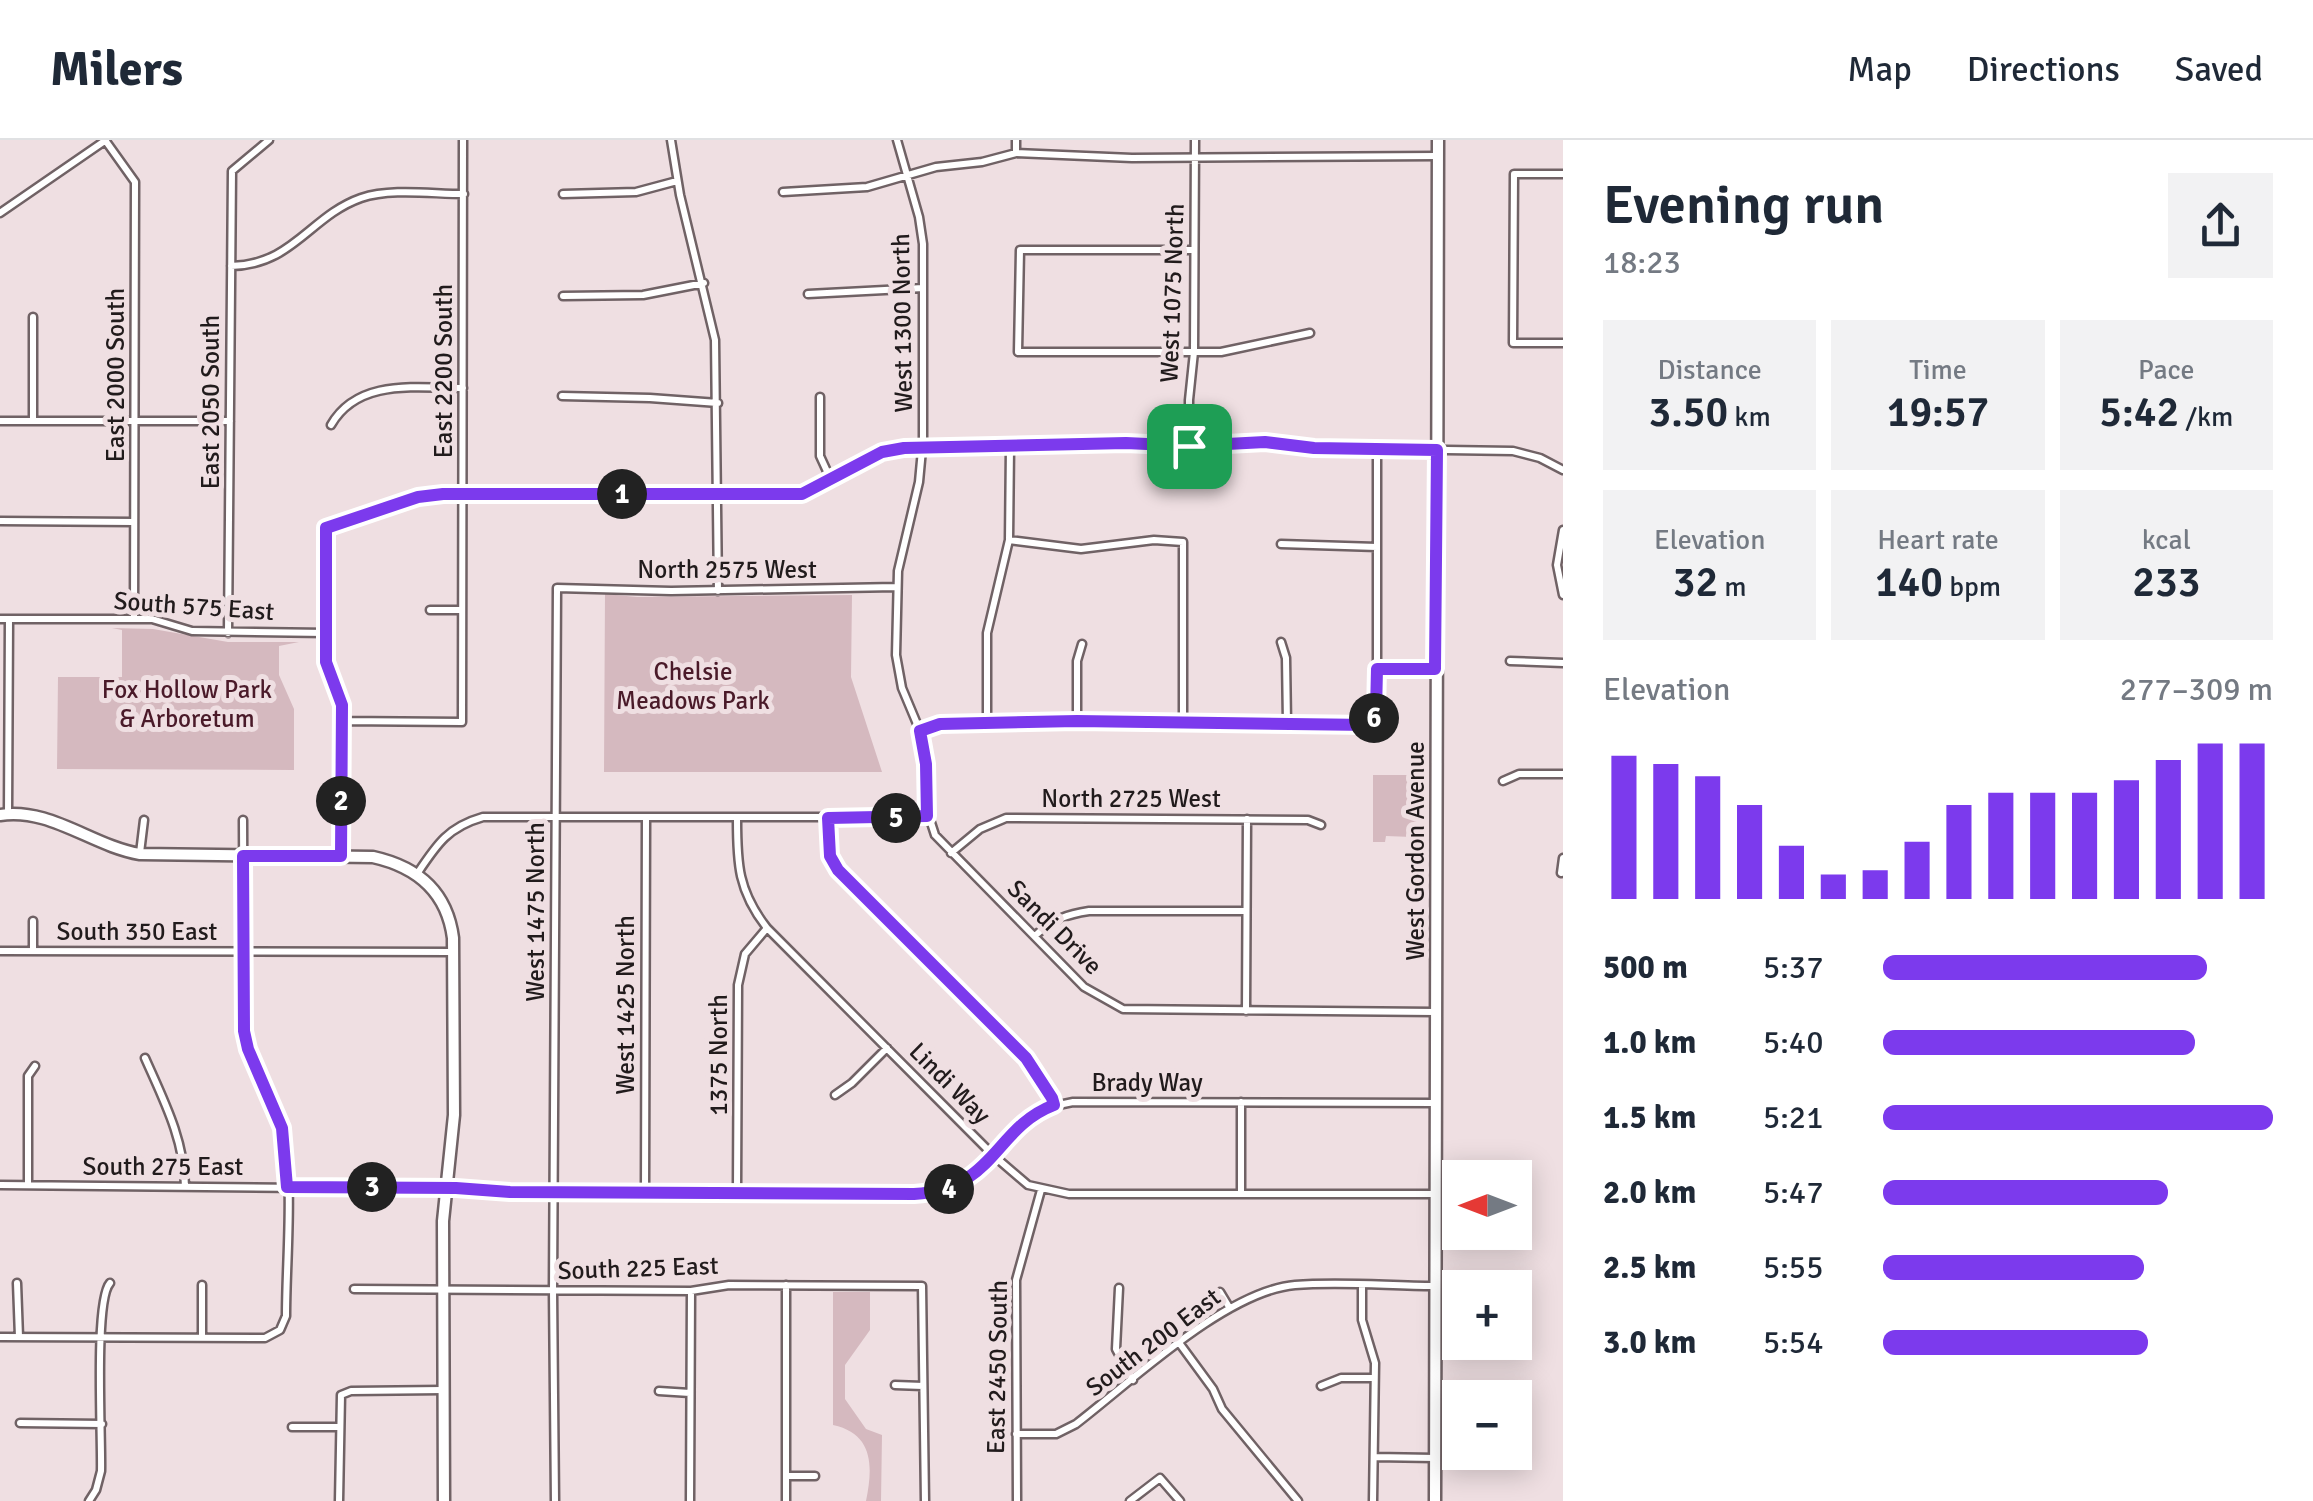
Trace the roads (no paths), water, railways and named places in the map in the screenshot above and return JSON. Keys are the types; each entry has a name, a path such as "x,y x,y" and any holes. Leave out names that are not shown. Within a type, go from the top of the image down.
{"main road":[{"name":"West Gordon Avenue","path":"1435,1501 1438,140"},
{"path":"4,814 56,822 116,850 140,854 384,860 417,874 438,895 447,910 453,952 454,1104 443,1221 444,1501"}],"street":[{"path":"0,214 105,140"},
{"name":"East 2000 South","path":"105,140 136,182 134,619"},
{"name":"East 2050 South","path":"228,632 232,171 268,140"},
{"name":"East 2200 South","path":"342,721 462,722 464,140"},
{"path":"672,140 676,182 716,340 718,591"},
{"name":"West 1300 North","path":"897,140 920,217 923,288 922,448 919,482 896,587 898,672 920,731 926,764 927,816"},
{"path":"1016,140 1016,153"},
{"name":"West 1075 North","path":"1189,446 1188,400 1194,352 1195,140"},
{"path":"783,192 868,187 936,167 982,162 1016,153 1195,158 1438,156"},
{"path":"1563,174 1514,174 1513,343 1563,343"},
{"path":"562,194 636,192 676,182"},
{"path":"231,266 255,265 276,256 360,199 379,194 464,194"},
{"path":"1194,250 1020,250 1018,352 1231,351 1310,333"},
{"path":"563,296 643,295 704,283"},
{"path":"808,294 923,288"},
{"path":"33,317 33,421"},
{"path":"332,425 339,412 358,398 385,388 463,388"},
{"path":"562,396 718,403"},
{"path":"820,397 820,456 832,480"},
{"path":"0,421 230,422"},
{"path":"341,856 342,721 338,692 326,662 326,528 418,497 802,494 882,452 1126,443 1189,446 1265,442 1314,448 1513,451 1540,458 1563,470"},
{"path":"987,722 987,633 1009,540 1010,447"},
{"path":"920,731 951,723 987,722 1370,725 1376,712 1377,450"},
{"path":"0,522 134,522"},
{"path":"1563,530 1557,565 1563,595"},
{"path":"1009,540 1081,549 1154,540 1183,542 1183,722"},
{"path":"1282,544 1377,547"},
{"name":"North 2575 West","path":"558,588 718,591 896,587"},
{"name":"West 1475 North","path":"555,1501 558,588"},
{"path":"430,610 462,610"},
{"path":"4,814 5,618"},
{"name":"South 575 East","path":"5,618 152,619 192,630 326,632"},
{"path":"1281,642 1286,658 1286,723"},
{"path":"1077,721 1076,661 1082,644"},
{"path":"1510,661 1563,663"},
{"path":"1377,669 1435,669"},
{"path":"1503,781 1519,774 1563,774"},
{"path":"417,874 438,843 460,824 483,817 927,816"},
{"name":"Sandi Drive","path":"927,816 935,835 951,853 1036,935 1084,988 1123,1009 1436,1012"},
{"name":"West 1425 North","path":"645,1192 646,818"},
{"path":"828,818 830,856 838,870 1026,1058 1042,1078 1054,1105"},
{"name":"North 2725 West","path":"951,853 980,829 1006,818 1308,820 1321,825"},
{"name":"Lindi Way","path":"737,819 737,854 744,893 767,928 994,1156 1028,1185 1069,1194 1436,1194"},
{"path":"1246,1011 1247,819"},
{"path":"140,854 144,820"},
{"path":"0,1337 265,1338 280,1330 286,1316 287,1187 282,1128 244,1031 244,820"},
{"path":"1561,874 1563,858"},
{"path":"1036,935 1051,922 1071,913 1246,911"},
{"path":"33,921 33,951"},
{"name":"1375 North","path":"737,1192 738,984 745,954 767,928"},
{"name":"South 350 East","path":"0,951 453,952"},
{"path":"834,1094 852,1084 887,1048"},
{"path":"145,1058 178,1134 184,1156 185,1186"},
{"path":"28,1186 28,1076 35,1066"},
{"path":"1241,1102 1241,1194"},
{"name":"Brady Way","path":"1054,1105 1436,1103"},
{"name":"South 275 East","path":"0,1185 446,1188 510,1192 934,1192 963,1182 1034,1115 1054,1105"},
{"name":"East 2450 South","path":"1016,1501 1016,1280 1042,1190"},
{"path":"17,1283 19,1337"},
{"path":"89,1501 102,1472 101,1338 104,1291 110,1283"},
{"path":"202,1284 202,1338"},
{"name":"South 225 East","path":"354,1289 691,1291 729,1284 922,1286 923,1386"},
{"path":"786,1284 786,1501"},
{"name":"South 200 East","path":"1016,1434 1056,1434 1076,1424 1246,1298 1293,1285 1436,1286"},
{"path":"1362,1286 1362,1320 1372,1349 1374,1378 1373,1501"},
{"path":"1119,1288 1116,1349 1133,1380"},
{"path":"690,1501 691,1291"},
{"path":"1220,1292 1230,1307"},
{"path":"1180,1344 1213,1389 1222,1409 1298,1501"},
{"path":"1321,1386 1341,1378 1374,1378"},
{"path":"895,1385 923,1386 925,1501"},
{"path":"339,1501 342,1395 351,1390 444,1390"},
{"path":"659,1391 690,1393"},
{"path":"20,1422 102,1424"},
{"path":"292,1426 339,1428"},
{"path":"1374,1458 1436,1458"},
{"path":"786,1476 816,1476"},
{"path":"1130,1501 1160,1478 1180,1501"}],"park label":[{"name":"Chelsie Meadows Park","path":"693,686"},
{"name":"Fox Hollow Park & Arboretum","path":"187,704"}]}
